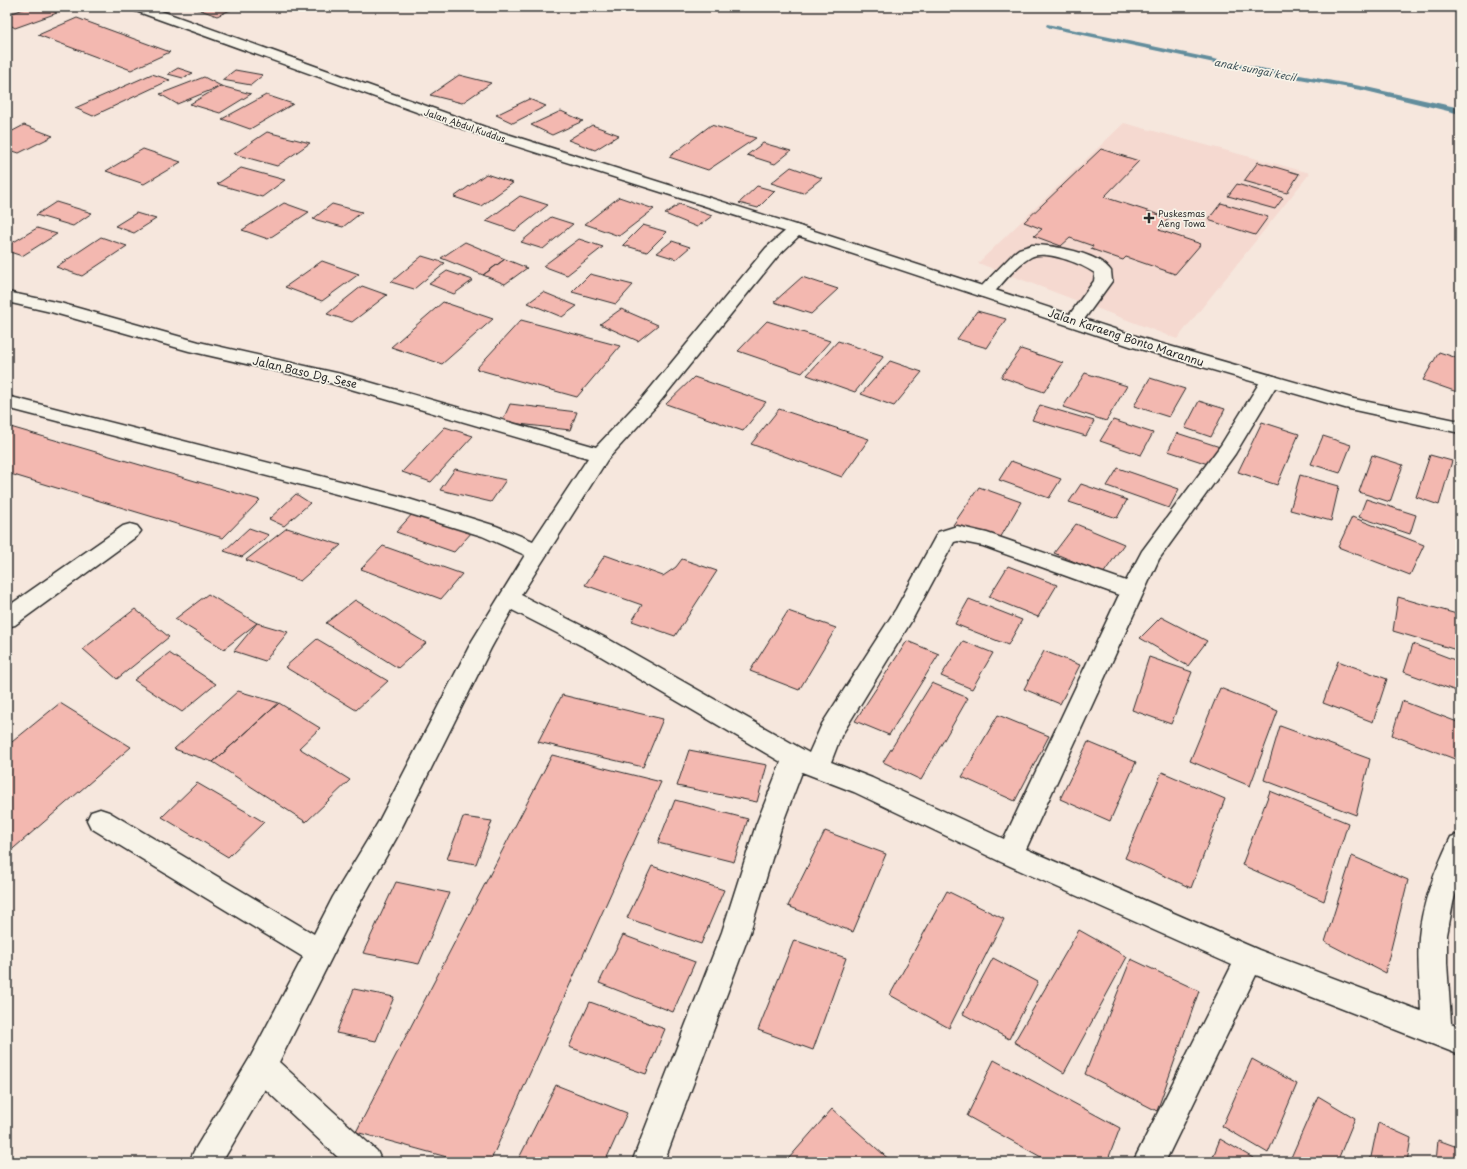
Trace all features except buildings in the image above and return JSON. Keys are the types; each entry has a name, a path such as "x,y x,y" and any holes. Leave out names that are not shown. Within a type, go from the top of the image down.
{"street":[{"name":"Jalan Abdul Kuddus","path":"138,7 480,130 796,230"},
{"name":"Jalan Karaeng Bonto Marannu","path":"796,230 1189,358 1367,408 1460,427"},
{"path":"205,1162 262,1066 343,906 388,829 480,647 508,598 600,455 651,400 753,273 772,252 796,230"},
{"path":"985,292 1026,252 1037,250 1056,252 1097,266 1103,271 1103,281 1074,321"},
{"name":"Jalan Baso Dg. Sese","path":"7,297 54,307 195,347 334,378 478,421 600,455"},
{"path":"1010,854 1132,591 1150,556 1228,449 1270,380"},
{"path":"7,402 399,503 489,531 538,552"},
{"path":"7,619 130,532"},
{"path":"648,1162 736,932 769,825 806,762 823,747 831,731 904,614 946,537 957,533 987,540 1132,591"},
{"path":"508,598 600,645 806,762 863,785 1010,854 1250,959 1449,1036"},
{"path":"100,820 319,952"},
{"path":"1449,1036 1434,978 1434,924 1446,877 1460,845"},
{"path":"1149,1162 1250,959"},
{"path":"262,1066 366,1162"}],"shaded area":[{"name":"Puskesmas Aeng Towa","path":"1124,123 1310,173 1177,339 978,263"}],"waterway":[{"name":"anak sungai kecil","path":"1050,26 1238,66 1366,89 1460,111"}],"place":[{"name":"Puskesmas Aeng Towa","path":"1149,218"}]}
